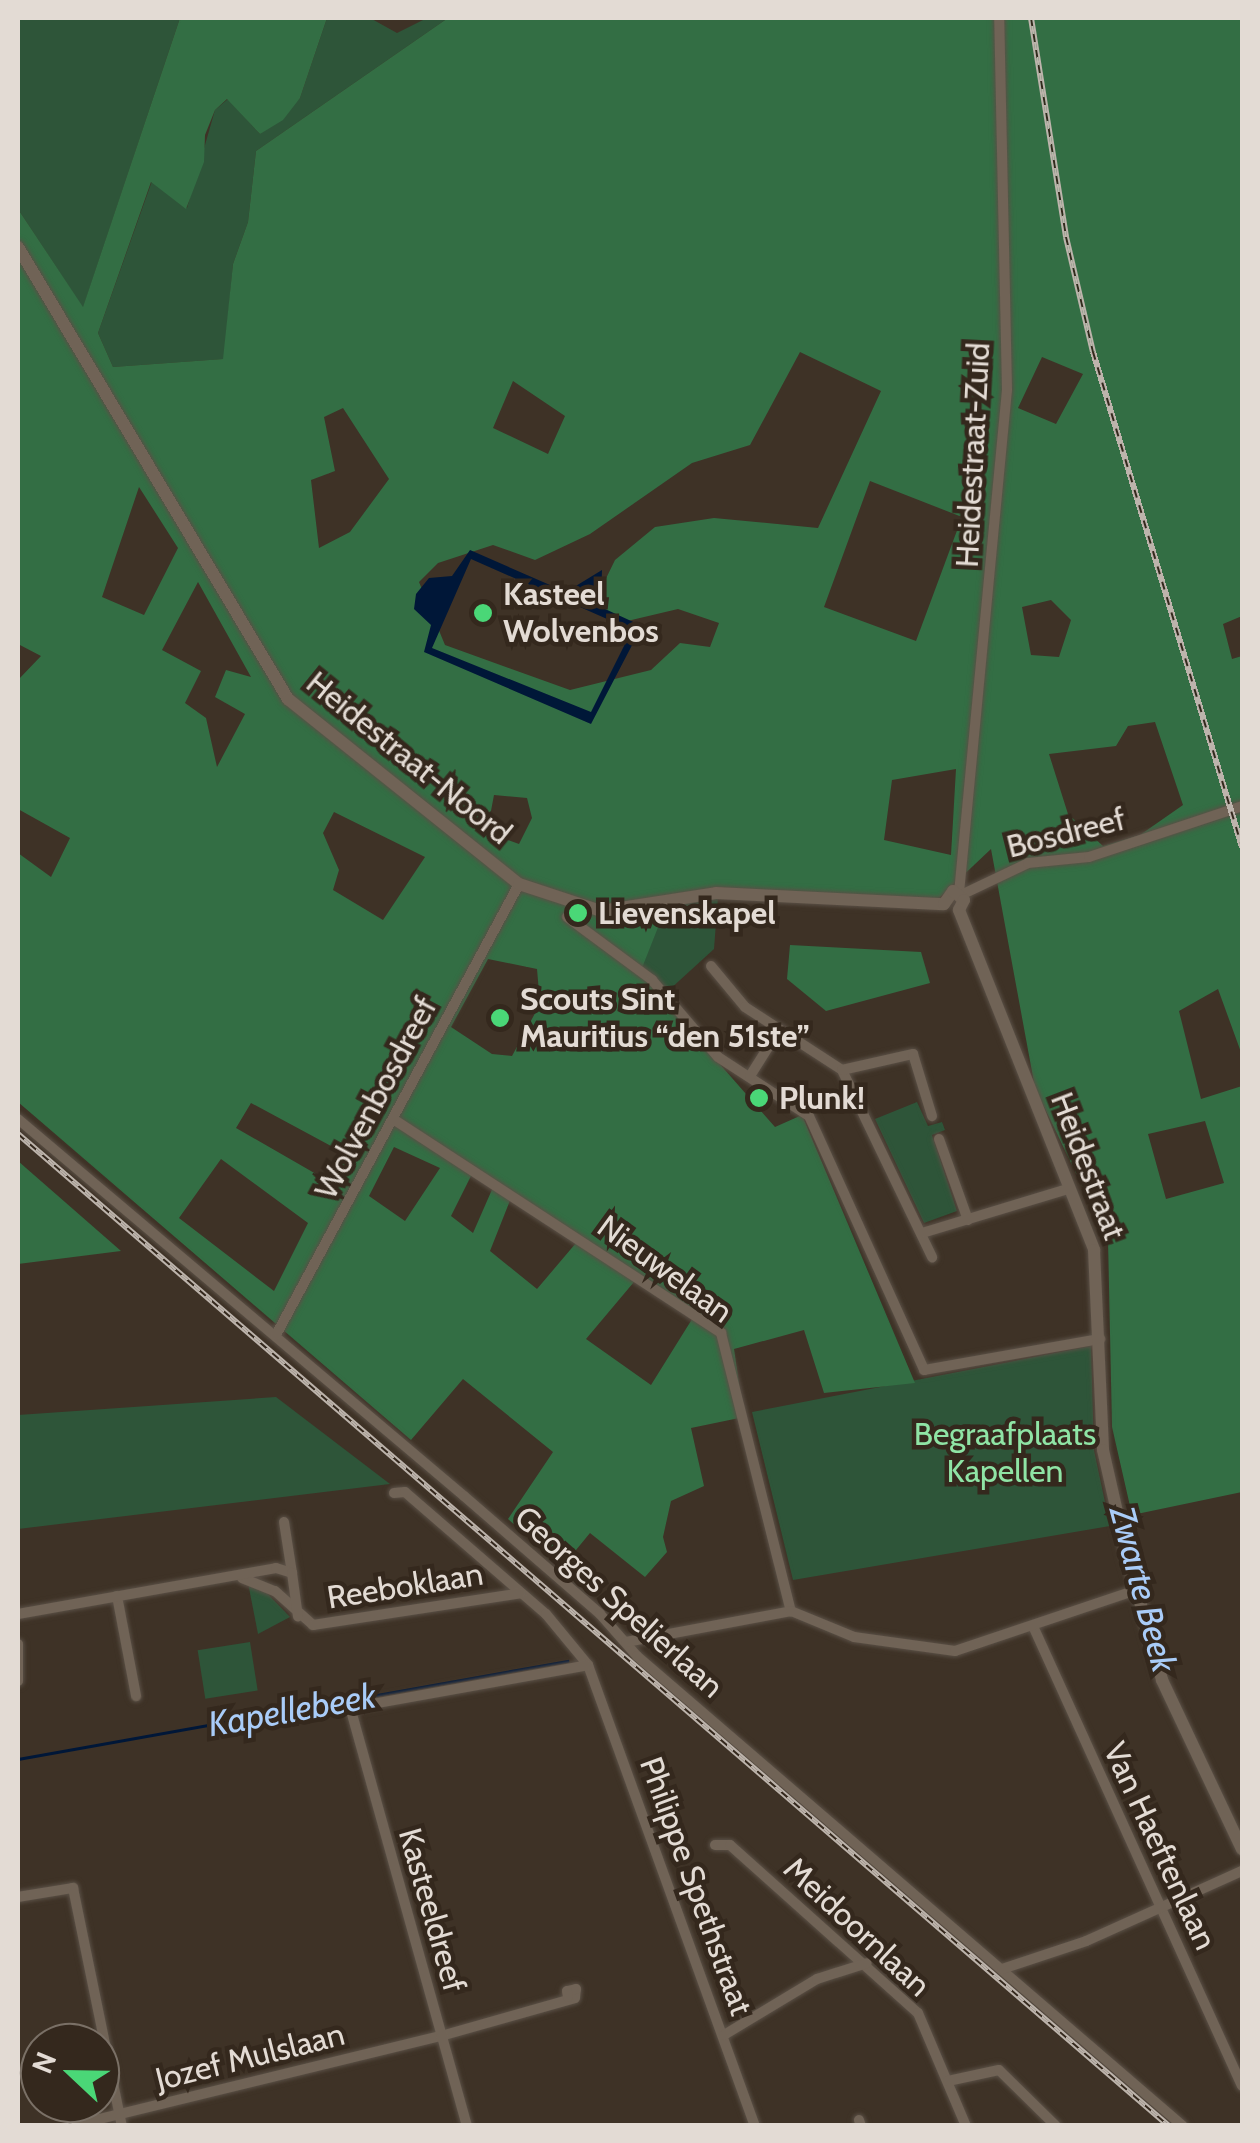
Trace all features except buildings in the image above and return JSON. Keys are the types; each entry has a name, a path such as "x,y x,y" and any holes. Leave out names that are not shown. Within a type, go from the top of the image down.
{"street":[{"name":"Heidestraat-Zuid","path":"960,894 1007,390 999,18"},
{"name":"Heidestraat-Noord","path":"18,246 288,699 519,884 601,911 716,893 944,904"},
{"name":"Bosdreef","path":"960,894 1028,863 1089,858 1242,806"},
{"name":"Wolvenbosdreef","path":"276,1335 519,884"},
{"path":"959,910 944,904 948,893 960,894"},
{"name":"Heidestraat","path":"960,894 959,910 1094,1250 1103,1450 1136,1590 1171,1703 1242,1849"},
{"path":"567,917 652,980 718,1057 809,1116 924,1370 1100,1339"},
{"path":"711,966 745,1007 842,1070 932,1257"},
{"path":"750,1076 780,1030"},
{"path":"842,1070 913,1054 932,1116"},
{"name":"Georges Spelierlaan","path":"18,1119 276,1335 1183,2126"},
{"name":"Nieuwelaan","path":"393,1119 721,1332 791,1611"},
{"path":"939,1139 968,1220"},
{"path":"922,1233 1068,1189"},
{"path":"394,1493 405,1492 521,1593 588,1665"},
{"name":"Reeboklaan","path":"284,1522 298,1617"},
{"name":"Reeboklaan","path":"18,1614 276,1568 292,1573"},
{"name":"Reeboklaan","path":"235,1576 275,1591 298,1617 313,1625 521,1593"},
{"path":"626,1642 791,1611 854,1637 933,1653 1033,1626 1136,1590"},
{"path":"116,1596 136,1696"},
{"name":"Van Haeftenlaan","path":"1033,1626 1242,2086"},
{"path":"18,1644 18,1681"},
{"name":"Kasteeldreef","path":"467,2126 350,1708 588,1665"},
{"name":"Philippe Spethstraat","path":"588,1665 755,2126"},
{"name":"Meidoornlaan","path":"715,1846 730,1845 867,1963 918,2013 966,2126"},
{"path":"1002,1969 1242,1871"},
{"path":"18,1897 73,1888 121,2120"},
{"path":"724,2035 818,1980 867,1963"},
{"name":"Jozef Mulslaan","path":"71,2126 121,2120 442,2036 568,1997"},
{"path":"948,2081 1000,2070 1056,2126"}],"green space":[{"path":"18,18 180,18 83,308 18,209"},
{"path":"180,18 327,18 300,98 283,120 260,134 227,99 215,110 205,135 204,162 186,209 151,182 98,333 113,367 223,359 233,264 248,222 256,151 448,18 1242,18 1242,616 1223,624 1232,659 1242,656 1242,1055 1218,989 1179,1011 1201,1099 1242,1086 1242,1492 1132,1515 1112,1427 1108,1240 1035,1088 991,849 937,900 670,897 640,973 775,1127 802,1115 915,1383 824,1393 804,1330 734,1349 744,1417 691,1428 704,1486 671,1501 663,1537 667,1552 645,1577 590,1533 562,1567 508,1519 553,1452 463,1379 411,1440 18,1102 18,853 51,877 70,838 18,809 18,680 41,656 18,644 18,209 83,307","holes":["800,352 881,391 818,528 714,518 655,527 615,560 594,603 623,622 678,609 719,623 710,647 680,643 651,670 570,690 445,645 419,582 438,563 493,545 535,560 590,534 692,463 750,445","1042,357 1083,374 1056,424 1018,408","513,381 565,416 548,454 493,428","343,408 389,479 350,532 319,548 311,480 335,471 324,417","870,481 962,517 916,641 824,607","139,487 178,548 144,615 102,597","198,582 251,677 226,670 215,697 245,714 217,767 206,718 185,703 201,671 162,650","1051,600 1071,620 1059,657 1031,655 1022,607","1155,722 1183,805 1140,835 1103,846 1068,814 1049,754 1116,746 1128,726","956,769 951,855 884,840 892,780","494,795 527,798 532,818 519,844 487,832","334,812 425,857 383,920 333,890 339,870 323,833","488,959 537,969 540,1004 512,1056 492,1054 451,1027","251,1103 344,1153 330,1182 236,1128","1205,1121 1224,1183 1166,1199 1148,1134","394,1147 440,1168 405,1221 369,1196","221,1159 308,1223 274,1291 179,1218","472,1174 494,1185 473,1233 451,1216","511,1198 576,1243 537,1289 490,1251","639,1276 694,1316 651,1385 586,1339"]},
{"path":"327,18 370,18 397,33 427,18 448,18 256,151 248,222 233,264 224,359 113,367 98,333 152,181 187,208 215,110 228,99 260,134 300,98"},
{"path":"718,897 714,949 668,991 573,906"},
{"path":"790,945 921,952 930,983 826,1011 787,979"},
{"path":"917,1102 928,1126 942,1122 945,1130 932,1135 957,1211 924,1223 875,1119"},
{"path":"18,1161 121,1251 18,1264"},
{"name":"Begraafplaats Kapellen","path":"1091,1346 1094,1450 1110,1526 793,1580 752,1412"},
{"path":"276,1397 390,1484 18,1529 18,1415"},
{"path":"248,1583 265,1591 290,1617 258,1634"},
{"path":"250,1642 258,1690 205,1699 198,1650"}],"water":[{"path":"470,550 566,592 602,570 601,600 592,603 642,626 591,724 424,652 431,625 414,609 416,594 429,578 452,576","holes":["471,559 632,630 591,712 432,648"]}],"waterway":[{"name":"Kapellebeek","path":"18,1759 567,1661"}],"railway":[{"path":"1031,18 1066,237 1093,352 1242,847"},
{"path":"18,1134 1169,2126"}],"place":[{"name":"Kasteel Wolvenbos","path":"483,613"},
{"name":"Lievenskapel","path":"578,913"},
{"name":"Scouts Sint Mauritius “den 51ste”","path":"500,1018"},
{"name":"Plunk!","path":"759,1098"}],"water label":[{"name":"Zwarte Beek","path":"1143,1589"}]}
